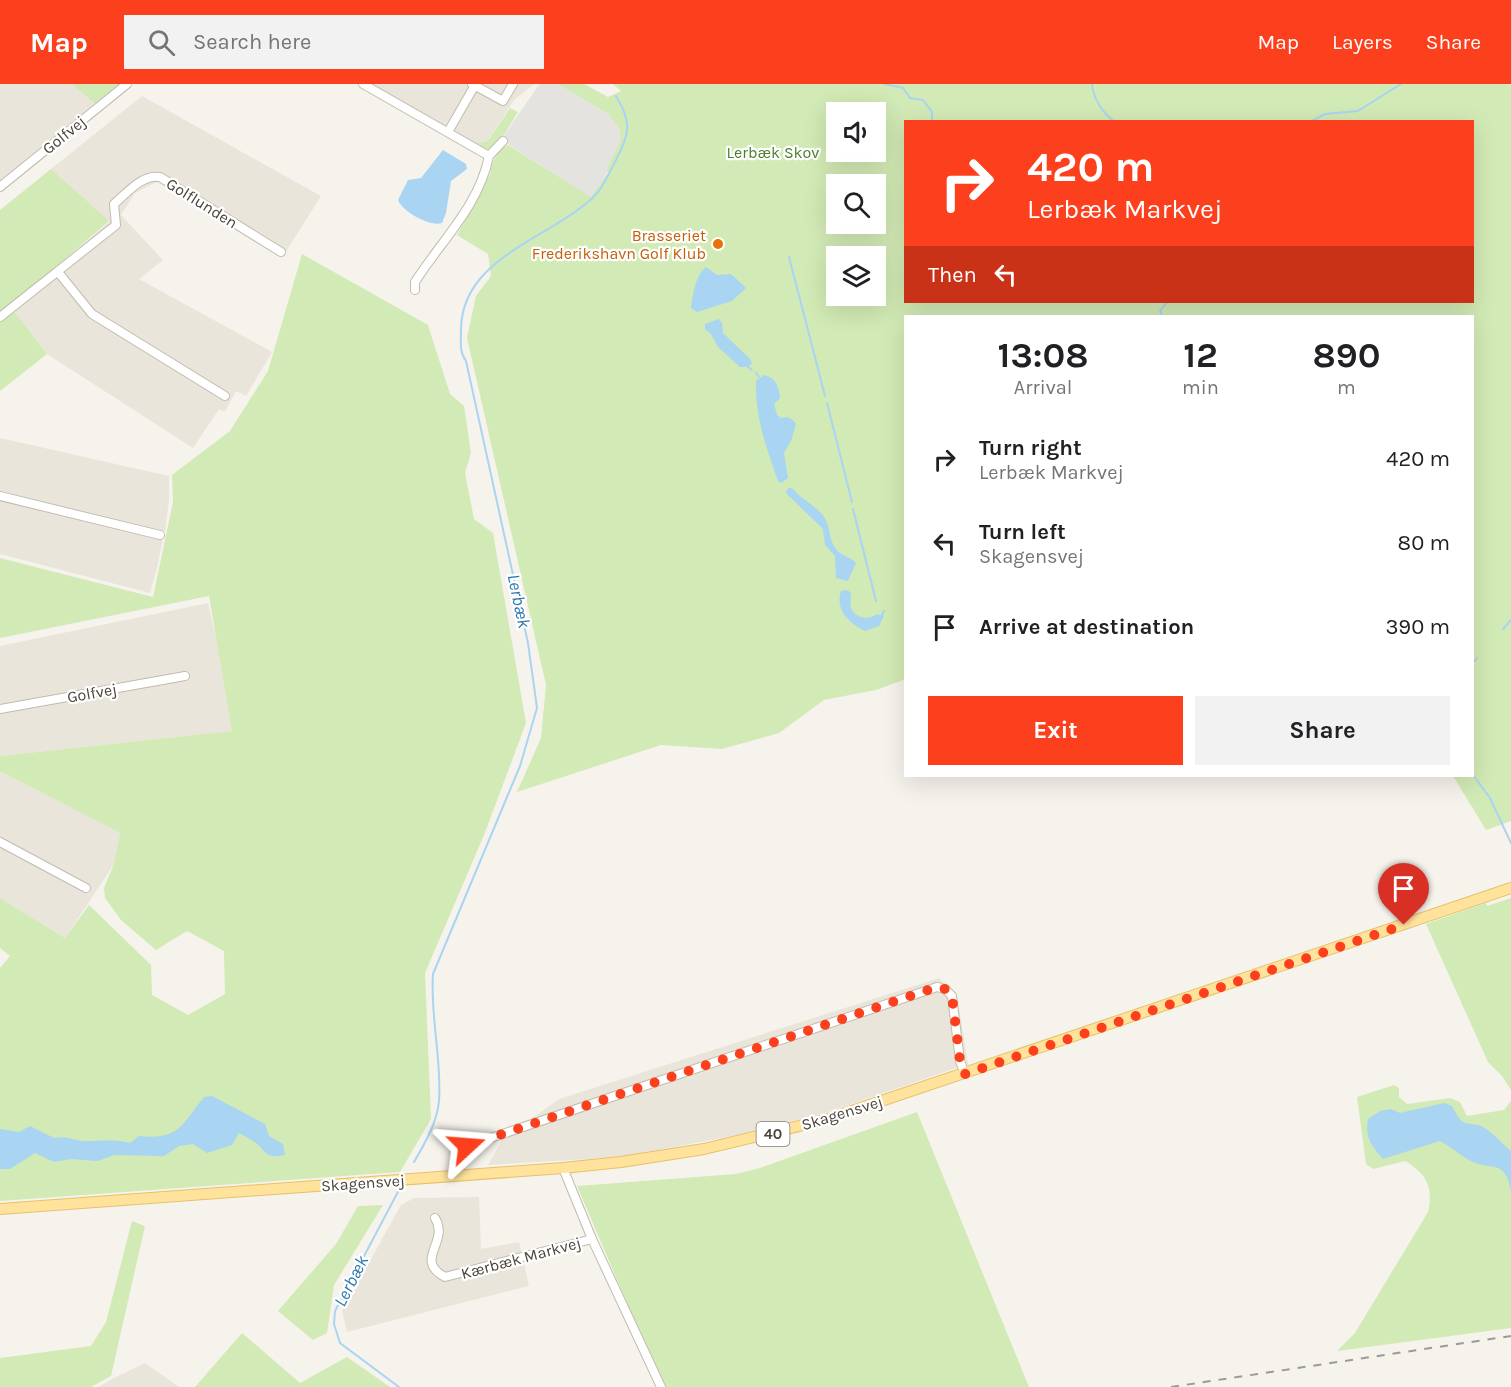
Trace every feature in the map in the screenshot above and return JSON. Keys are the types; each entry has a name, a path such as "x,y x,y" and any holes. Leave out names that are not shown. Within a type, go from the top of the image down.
{"main road":[{"name":"Skagensvej","path":"0,1209 564,1168 674,1154 774,1134 828,1119 965,1074 1511,888"}],"street":[{"name":"Golfvej","path":"0,186 127,84"},
{"path":"363,84 489,156"},
{"path":"448,132 474,85 503,101 513,84"},
{"path":"415,290 415,282 450,236 477,190 486,170 489,156 503,141"},
{"name":"Golflunden","path":"0,317 116,225 114,204 152,175 160,177 281,252"},
{"path":"58,272 92,314 225,396"},
{"path":"0,495 160,535"},
{"name":"Golfvej","path":"0,709 185,676"},
{"path":"0,842 86,888"},
{"path":"467,1146 937,987 945,989 952,996 960,1061 965,1074"},
{"name":"Kærbæk Markvej","path":"564,1168 592,1239 661,1387"},
{"name":"Kærbæk Markvej","path":"435,1218 438,1223 438,1238 431,1263 433,1269 445,1277 592,1239"}],"shaded area":[{"path":"0,84 72,84 95,104 0,181"},
{"path":"370,84 534,84 514,100 488,141 474,144"},
{"path":"541,84 557,84 608,114 620,129 620,141 606,169 608,172 591,197 501,140"},
{"path":"142,96 321,196 282,258 157,182 135,193 121,215 163,260 139,279 272,352 246,396 236,391 225,412 219,409 193,448 47,354 10,306 109,222 51,169"},
{"path":"0,438 169,476 166,524 150,593 0,554"},
{"path":"208,603 222,663 233,731 0,756 0,646"},
{"path":"0,771 120,833 114,864 65,938 0,898"},
{"path":"939,978 957,995 968,1064 828,1112 737,1135 622,1157 488,1165 502,1140 559,1099"},
{"path":"479,1197 481,1249 519,1242 529,1286 347,1332 342,1311 401,1205 414,1198"},
{"path":"145,1363 179,1387 98,1387 114,1378"}],"green space":[{"path":"72,84 121,84 95,104"},
{"name":"Lerbæk Skov","path":"557,84 584,84 608,97 621,91 613,84 1511,84 1511,821 1486,830 1454,777 1474,777 1474,315 904,315 904,680 876,690 824,700 779,733 722,749 661,745 517,792 541,738 546,685 467,338 476,296 491,276 488,254 457,235 490,174 496,157 508,145 590,196 608,173 606,169 620,141 608,114"},
{"path":"510,108 518,112 497,146 487,150 474,144 488,141"},
{"path":"51,169 109,221 10,306 47,354 0,391 0,210"},
{"path":"302,254 428,325 450,394 464,406 471,453 465,473 474,519 493,533 526,723 484,835 425,973 431,1119 400,1172 0,1201 0,968 10,956 0,948 0,898 65,938 89,905 151,965 152,995 188,1015 225,994 224,951 187,931 156,950 121,920 105,898 104,888 114,864 120,833 0,771 0,756 232,731 209,596 0,638 0,558 153,597 173,502 172,475 230,431 268,371"},
{"path":"1511,898 1511,1090 1502,1076 1488,1062 1426,924 1486,903 1487,906"},
{"path":"1394,1085 1399,1088 1399,1097 1407,1104 1450,1098 1460,1102 1467,1116 1504,1110 1511,1101 1511,1328 1337,1351 1355,1333 1428,1212 1430,1203 1427,1182 1405,1161 1373,1169 1366,1164 1357,1097"},
{"path":"917,1112 1029,1387 663,1387 577,1186 736,1174 760,1168"},
{"path":"383,1205 334,1285 327,1333 313,1340 278,1311 336,1244 358,1206"},
{"path":"132,1221 145,1226 111,1376 91,1387 0,1387 0,1358 91,1346 106,1322"},
{"path":"242,1333 300,1383 347,1357 390,1387 195,1387"}],"water":[{"path":"443,150 466,164 467,169 451,181 446,213 442,223 437,224 417,217 405,209 398,200 408,180 421,178"},
{"path":"706,267 717,275 731,274 746,288 732,301 697,312 691,308 694,291 699,275"},
{"path":"719,319 723,333 750,359 752,363 748,367 740,367 718,347 711,334 705,329 705,324"},
{"path":"764,375 774,380 778,386 780,398 774,404 777,415 781,418 790,418 796,424 791,441 784,453 788,478 781,483 778,481 766,444 757,407 756,381"},
{"path":"788,488 792,488 820,512 826,520 836,549 856,563 848,581 836,578 835,556 825,545 823,529 786,493"},
{"path":"847,590 851,593 853,612 867,618 877,614 884,616 879,626 865,631 849,620 840,604 841,591"},
{"path":"212,1096 265,1124 269,1136 283,1144 285,1155 271,1156 239,1133 232,1145 207,1153 193,1144 179,1146 164,1156 114,1155 98,1161 71,1159 54,1162 35,1153 10,1169 0,1169 0,1129 19,1132 30,1126 54,1138 130,1143 139,1136 163,1136 178,1129 204,1097"},
{"path":"1444,1103 1452,1106 1465,1123 1483,1127 1511,1151 1511,1192 1505,1174 1501,1170 1469,1160 1440,1141 1383,1159 1372,1145 1367,1131 1368,1119 1380,1111 1391,1109 1400,1113"}],"waterway":[{"path":"885,84 903,88 910,98 923,100 932,112 932,120"},
{"path":"1092,84 1099,105 1112,120"},
{"path":"1314,120 1325,114 1358,111 1401,84"},
{"name":"Lerbæk","path":"414,1162 433,1125 439,1101 433,974 520,766 537,708 528,643 466,361 461,350 461,330 465,306 475,286 490,269 508,254 570,216 593,198 601,188 621,151 626,135 625,113 616,96"},
{"path":"789,257 825,396"},
{"path":"1162,315 1160,311 1166,303"},
{"path":"748,367 752,370"},
{"path":"756,373 759,377"},
{"path":"827,403 852,502"},
{"path":"853,509 876,601"},
{"path":"882,615 884,611"},
{"path":"1503,629 1511,620"},
{"path":"1474,662 1477,658"},
{"path":"1474,776 1490,798 1511,843"},
{"name":"Lerbæk","path":"399,1387 340,1343 334,1324 335,1311 400,1188"}],"railway":[{"path":"1171,1387 1511,1336"}],"place":[{"name":"Brasseriet Frederikshavn Golf Klub","path":"718,244"}],"route":[{"path":"467,1146 924,990 937,987 945,989 952,996 960,1061 965,1074 1404,925"}]}
